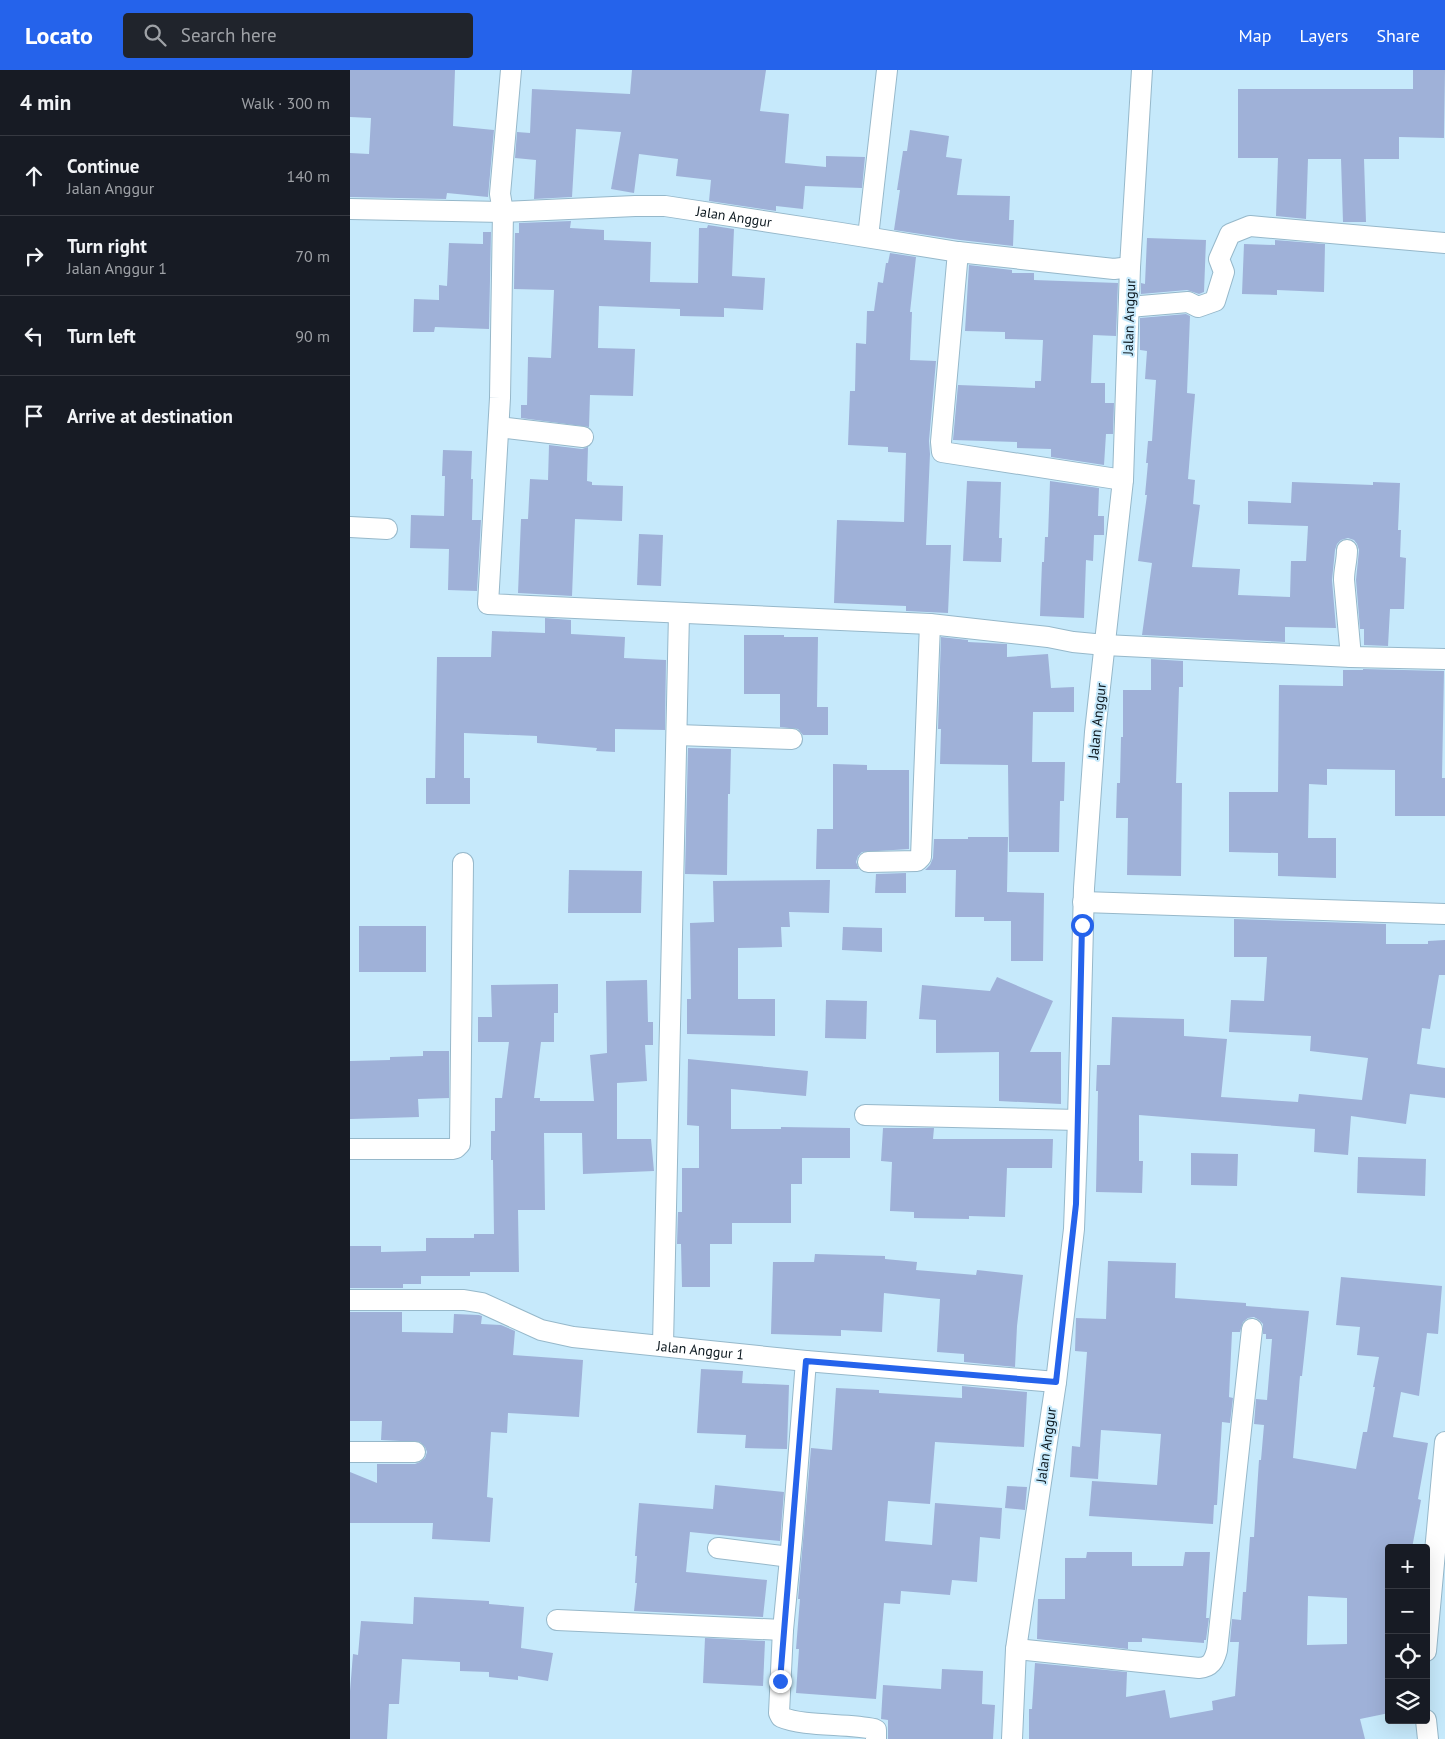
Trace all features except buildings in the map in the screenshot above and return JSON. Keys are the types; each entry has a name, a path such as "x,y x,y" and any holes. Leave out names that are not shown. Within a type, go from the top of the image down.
{"street":[{"path":"511,70 500,194 503,212 499,427 488,604 930,624 1105,645 1351,657 1445,659"},
{"path":"868,237 886,70"},
{"path":"1130,267 1142,70"},
{"name":"Jalan Anggur","path":"350,209 503,212 665,206 958,252 1114,269 1130,267 1123,480 1093,748 1084,902 1074,1229 1056,1382 1016,1649 1012,1739"},
{"path":"1129,307 1188,302 1198,306 1215,301 1224,272 1219,259 1230,234 1250,226 1445,243"},
{"path":"958,252 941,451 946,454 1123,480"},
{"path":"499,427 583,437"},
{"path":"350,527 388,529"},
{"path":"1347,550 1344,580 1351,657"},
{"path":"663,1345 679,613"},
{"path":"868,862 917,861 921,856 930,624"},
{"path":"677,735 792,739"},
{"path":"350,1149 452,1149 460,1144 463,863"},
{"path":"1084,902 1445,914"},
{"path":"865,1115 1078,1120"},
{"name":"Jalan Anggur 1","path":"350,1300 482,1303 541,1330 556,1334 806,1361 1056,1382"},
{"path":"1016,1649 1200,1668 1210,1665 1215,1658 1217,1650 1252,1329"},
{"path":"806,1361 783,1630 779,1712 781,1717 800,1721 871,1728 876,1730 876,1739"},
{"path":"1429,1634 1439,1578 1445,1442"},
{"path":"350,1452 415,1452"},
{"path":"718,1548 790,1557"},
{"path":"557,1620 783,1630"},
{"path":"1426,1724 1428,1739"}],"route":[{"path":"780,1681 806,1361 1056,1382 1076,1204 1082,925"}]}
